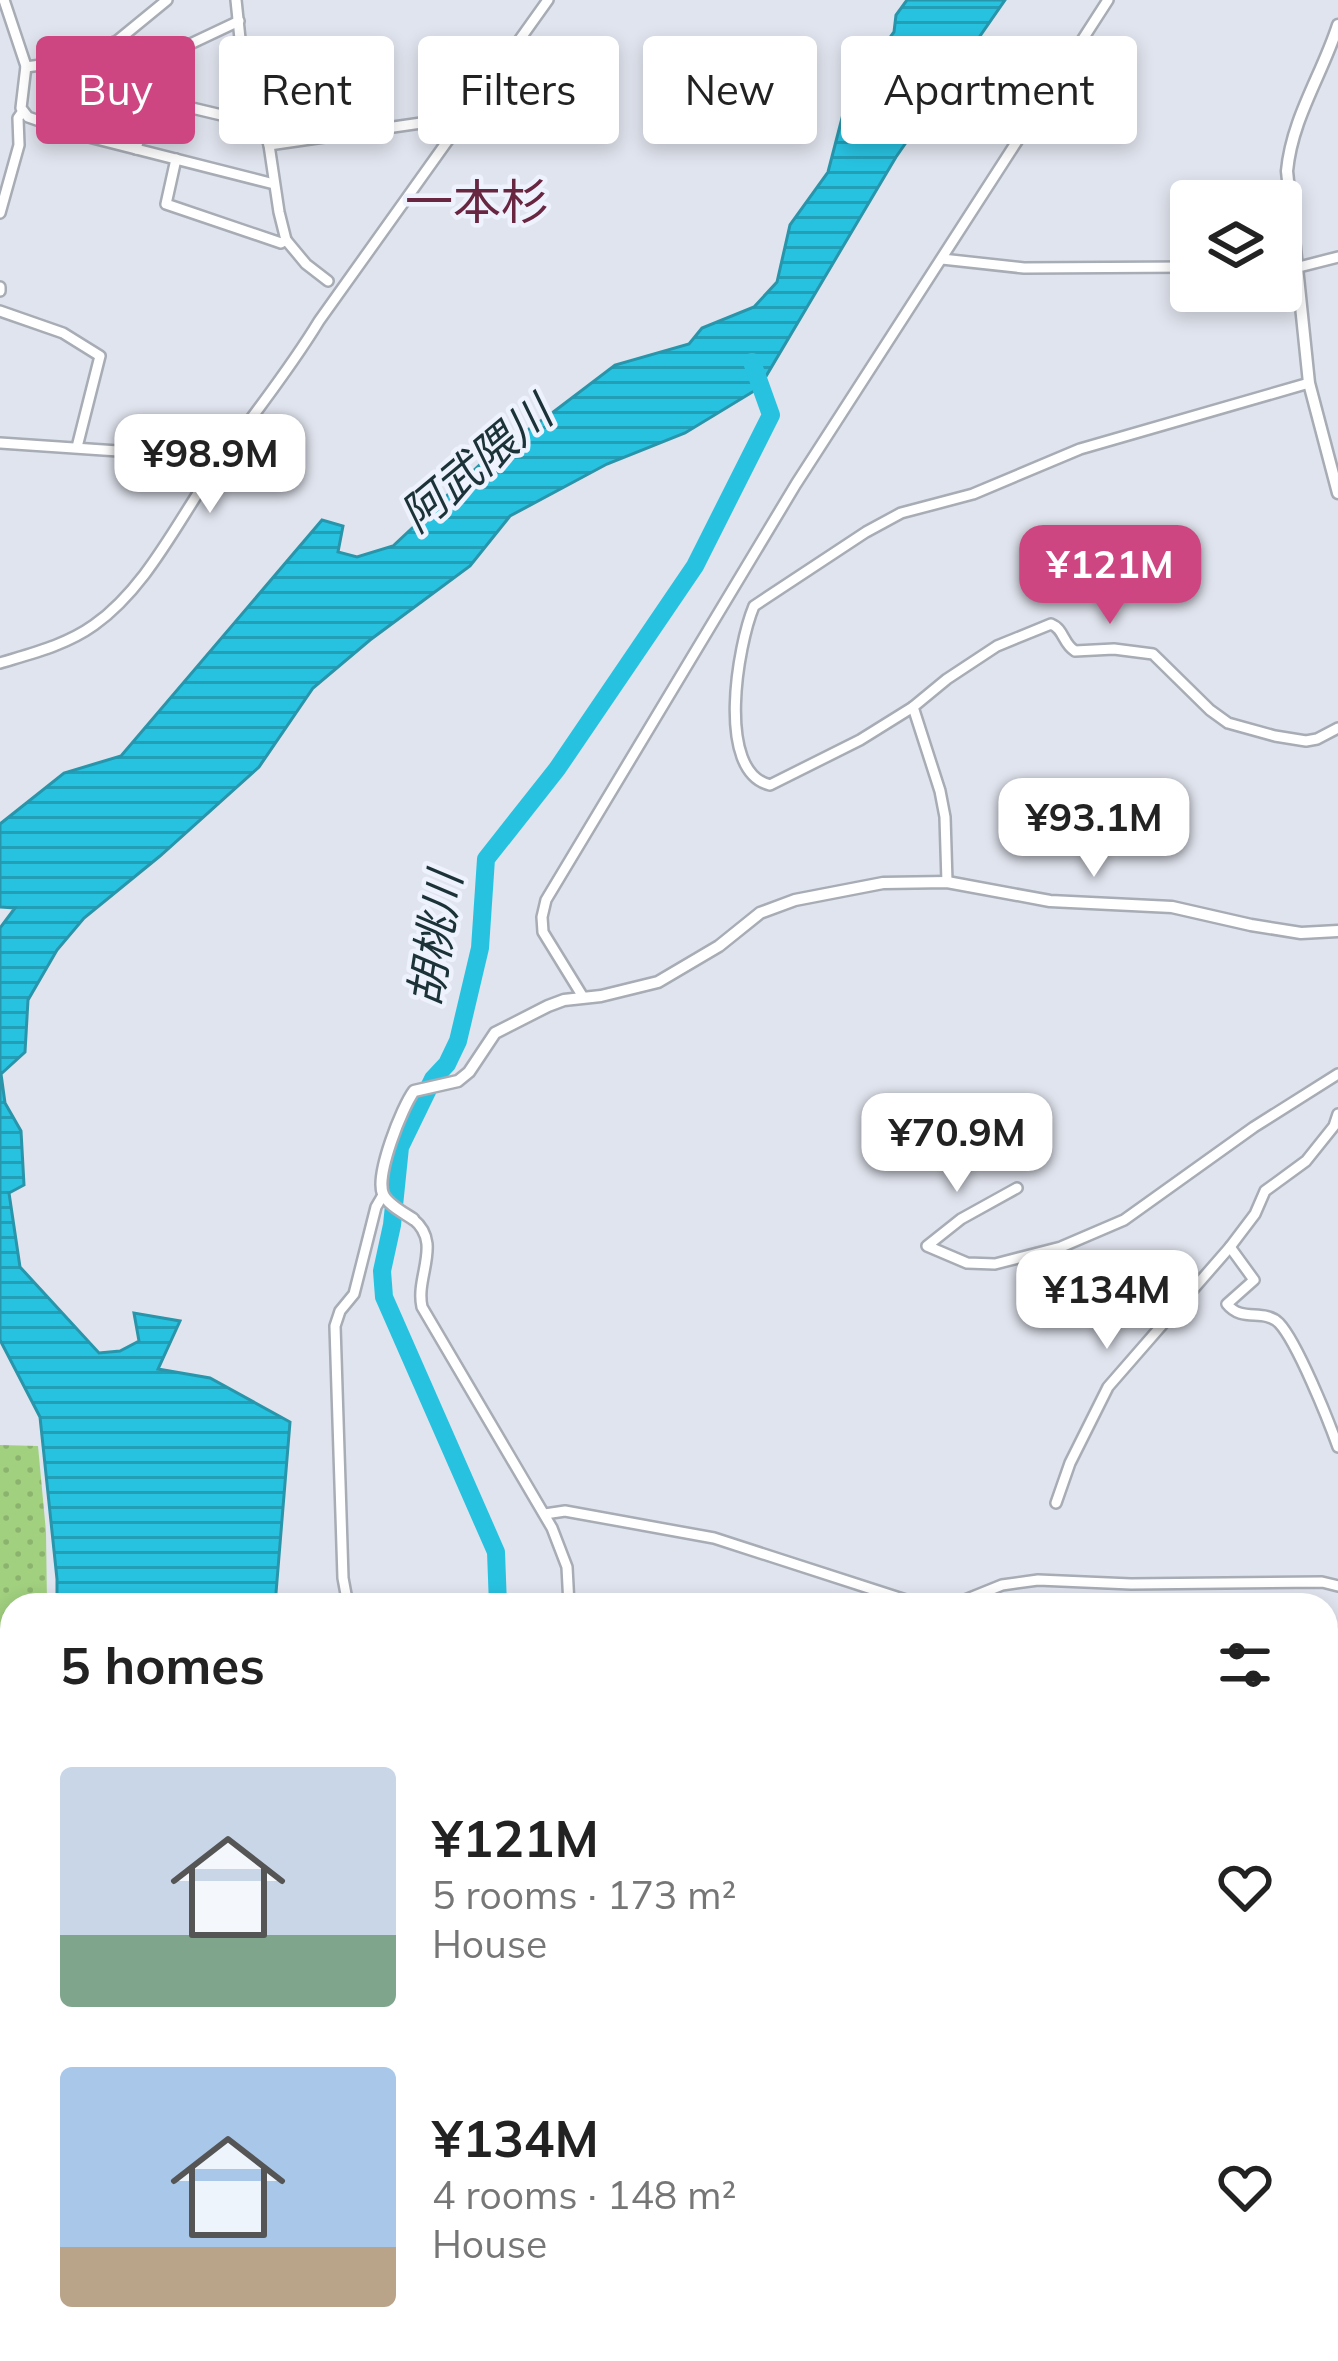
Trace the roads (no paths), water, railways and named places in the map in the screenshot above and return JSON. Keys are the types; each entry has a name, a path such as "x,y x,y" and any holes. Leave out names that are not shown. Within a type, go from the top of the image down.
{"street":[{"path":"4,0 26,68 21,108 28,117 274,184"},
{"path":"26,68 63,62 117,40 166,0"},
{"path":"236,0 240,36"},
{"path":"0,663 74,638 107,615 134,587 548,0"},
{"path":"584,997 543,932 546,899 796,484 1108,0"},
{"path":"195,41 239,20"},
{"path":"1288,180 1289,149 1297,124 1338,26"},
{"path":"0,213 23,111"},
{"path":"328,281 286,240 268,145 418,123"},
{"path":"136,149 137,144"},
{"path":"176,159 166,204 280,243 286,240"},
{"path":"1302,266 1338,257"},
{"path":"942,259 1024,268 1170,267"},
{"path":"1302,298 1310,382 1338,493"},
{"path":"0,311 63,333 100,356 77,447"},
{"path":"1310,382 1080,449 974,494 901,513 866,532 754,606 739,661 737,738 749,772 770,785 860,740 997,646 1051,624 1075,651 1153,654 1228,723 1306,741 1338,728"},
{"path":"0,443 177,455 199,463"},
{"path":"913,707 940,791 947,882"},
{"path":"568,1593 565,1556 545,1514 424,1312 420,1293 428,1242 421,1226 387,1199 382,1175 414,1091 458,1081 495,1034 548,1006 658,982 719,946 760,913 795,899 883,883 947,882 1050,901 1172,907 1301,933 1338,932"},
{"path":"1017,1188 961,1219 927,1246 968,1263 995,1264 1061,1247 1124,1220 1254,1126 1338,1074"},
{"path":"1056,1502 1108,1387 1230,1246 1255,1214 1265,1191 1306,1161 1338,1114"},
{"path":"346,1593 334,1326 354,1294 376,1207 387,1199"},
{"path":"1230,1246 1255,1280 1227,1304 1246,1317 1266,1315 1278,1322 1338,1447"},
{"path":"545,1514 565,1511 715,1538 878,1593"},
{"path":"982,1593 1038,1580 1322,1582 1338,1586"}],"water":[{"path":"907,0 1005,0 980,36 891,36 896,15"},
{"path":"841,122 841,144 905,144 759,388 685,433 607,464 510,516 470,566 313,688 259,767 84,918 57,950 28,1000 25,1052 1,1074 5,1103 21,1131 24,1185 9,1193 20,1267 99,1353 120,1351 139,1341 134,1313 180,1321 158,1369 210,1378 290,1422 276,1593 57,1593 40,1417 0,1340 0,928 15,908 0,907 0,824 64,773 121,756 322,520 343,526 338,552 357,557 393,546 486,459 615,365 689,344 702,328 754,307 777,282 790,225 828,172"}],"waterway":[{"name":"胡桃川","path":"498,1593 496,1552 384,1297 382,1271 400,1147 433,1079 458,1041 480,948 486,859 557,769 695,566 771,415 752,362"}],"district":[{"name":"一本杉","path":"477,202"}],"water label":[{"name":"阿武隈川","path":"476,464"}]}
